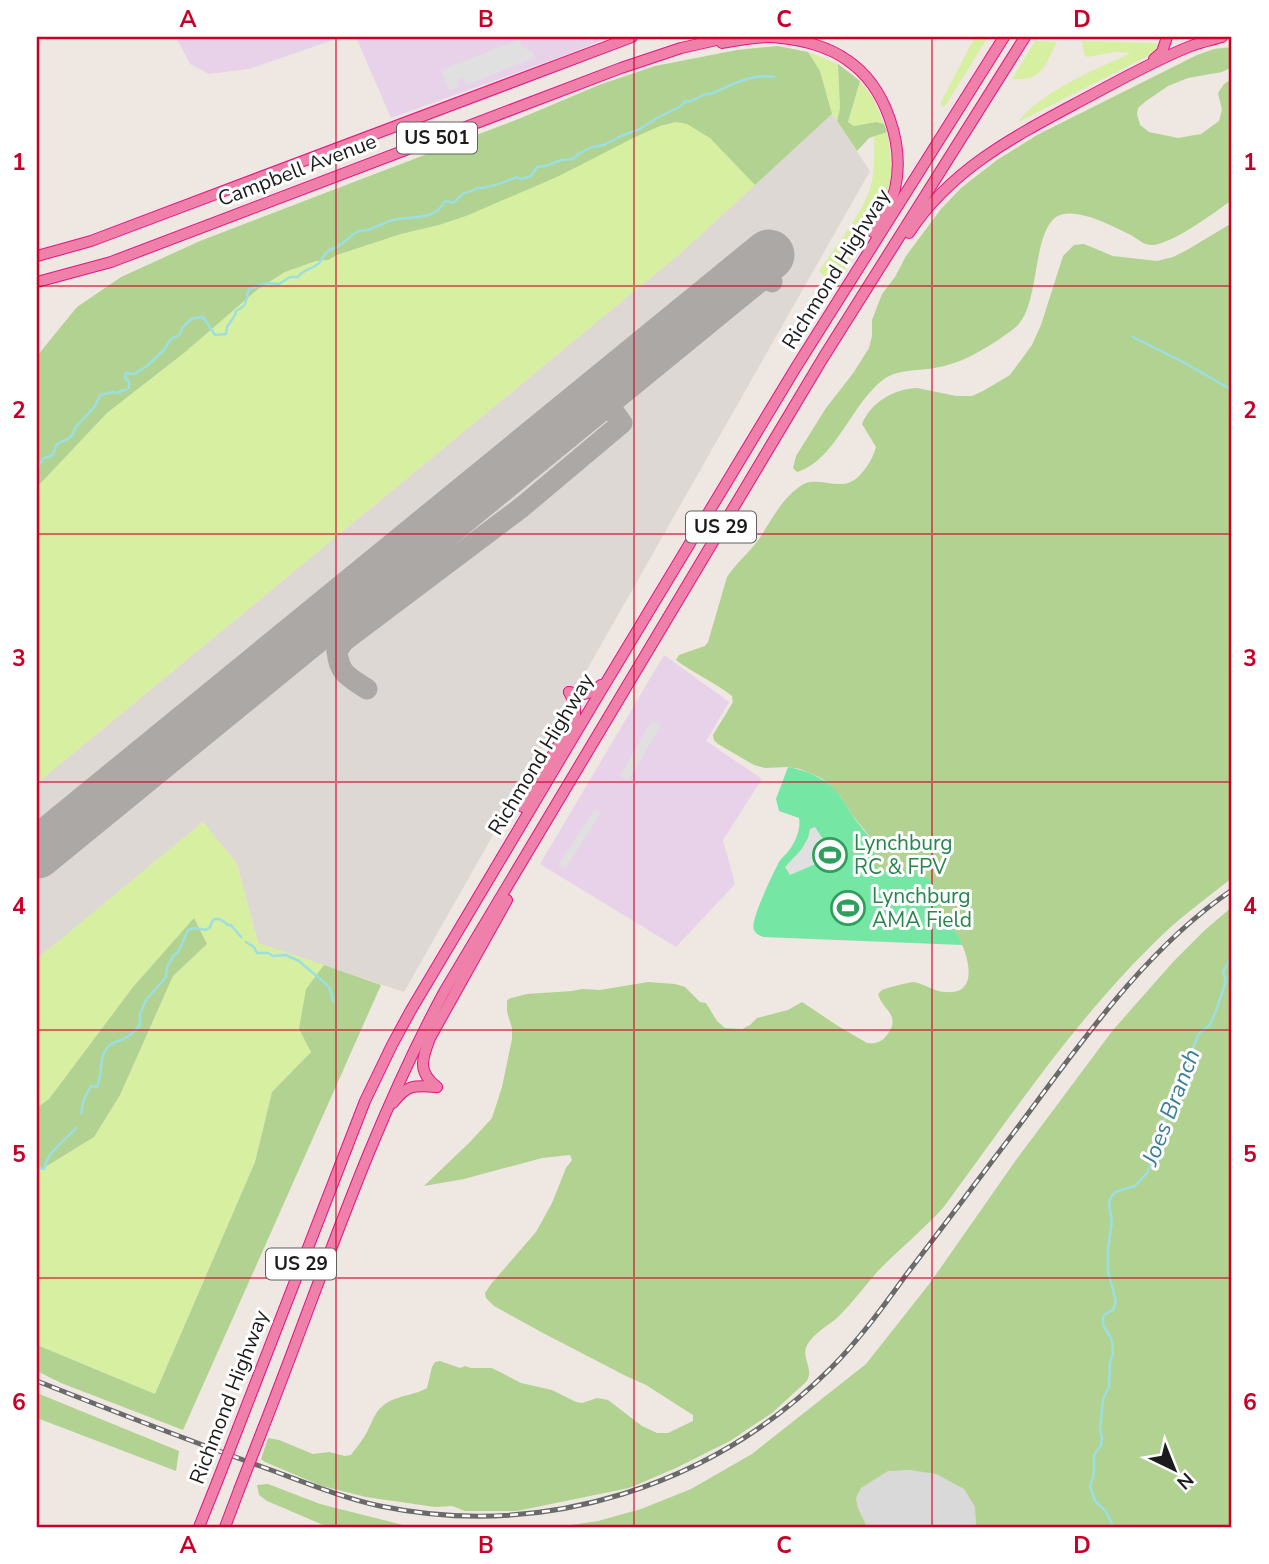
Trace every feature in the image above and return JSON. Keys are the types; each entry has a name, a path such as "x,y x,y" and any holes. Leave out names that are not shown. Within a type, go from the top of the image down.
{"highway":[{"name":"Campbell Avenue","path":"37,256 91,241 632,37"},
{"name":"Campbell Avenue","path":"37,282 111,262 621,68 681,48 730,37"},
{"path":"681,48 780,37 828,50 848,60 867,79 880,97 888,115 899,155 894,193 872,233 862,261"},
{"name":"US 29","path":"854,308 1025,37"},
{"path":"854,308 933,202 963,173 1008,141 1155,59 1162,52 1167,37"},
{"path":"1106,87 1191,46 1222,37"},
{"name":"Richmond Highway","path":"199,1527 345,1149 376,1076 411,1010 752,440 1002,39"},
{"name":"Richmond Highway","path":"225,1527 373,1143 421,1035 444,992 854,308"},
{"path":"472,906 477,888 575,716 575,704 569,692 581,695 592,693 610,676"},
{"path":"373,1143 388,1110 401,1093 413,1086 437,1087 426,1077 423,1067 425,1050 532,855 536,838"}],"shaded area":[{"path":"179,37 342,37 249,69 209,74 190,64 178,41"},
{"path":"356,37 611,37 391,118"},
{"path":"519,40 522,47 533,52 535,58 466,85 463,78 457,80 459,87 449,90 441,70"},
{"path":"832,114 870,171 404,992 258,943 237,864 203,822 37,959 37,783 683,251"},
{"path":"664,655 729,702 706,741 762,779 723,840 735,884 676,947 540,864"},
{"path":"652,720 661,725 628,781 620,776"},
{"path":"595,809 601,813 565,869 558,865"},
{"path":"815,827 834,856 790,875 785,867 801,850 810,829"},
{"path":"888,1470 936,1474 964,1489 975,1507 976,1527 867,1527 856,1498 861,1488"}],"green space":[{"path":"975,37 988,37 945,106 941,107 941,102"},
{"path":"1035,41 1057,42 1042,70 1031,77 1012,79"},
{"path":"1082,41 1158,44 1157,50 1152,54 1018,122 1055,91 1131,53 1115,52 1087,57"},
{"path":"778,46 808,52 820,71 832,114 755,185 710,138 687,124 676,122 635,137 559,176 466,216 285,272 258,289 184,353 107,413 37,487 37,356 77,307 121,277 200,241 521,118 599,85 655,66 737,50"},
{"path":"1232,47 1232,67 1168,86 1138,108 1137,114 1140,125 1149,132 1178,138 1201,134 1219,121 1222,110 1218,93 1224,84 1232,79 1232,200 1184,233 1154,245 1083,215 1073,213 1056,217 1043,238 1030,301 1018,325 985,348 961,360 887,377 864,400 823,455 797,472 793,468 796,456 826,408 869,348 872,320 882,294 941,209 961,188 997,160 1037,135 1197,55"},
{"path":"808,52 838,64 840,108 837,121 832,113 820,71"},
{"path":"838,64 860,81 848,122 854,126 876,122 884,124 887,132 869,138 857,151 837,121 840,108"},
{"path":"860,81 873,98 884,124 876,122 854,126 848,122"},
{"path":"676,122 687,124 709,136 755,185 683,251 37,783 37,487 107,413 184,353 258,289 285,272 466,216 634,137"},
{"path":"887,132 891,169 887,193 838,280 831,282 819,271 864,204 873,175 874,136"},
{"path":"1232,223 1232,878 1169,928 1121,977 1067,1040 943,1208 877,1272 838,1317 812,1338 805,1352 809,1372 806,1382 772,1413 730,1441 629,1488 517,1511 465,1511 452,1506 435,1507 366,1497 322,1486 261,1459 268,1438 313,1454 329,1452 351,1455 381,1407 427,1388 432,1367 435,1362 440,1361 460,1368 492,1368 521,1383 552,1390 576,1402 582,1403 597,1398 608,1400 642,1426 657,1433 668,1433 693,1421 693,1415 646,1385 543,1333 494,1306 486,1298 485,1293 491,1284 536,1232 572,1160 570,1155 542,1158 464,1179 424,1186 492,1118 512,1039 507,1000 527,994 600,990 648,982 675,984 685,987 700,1002 706,1003 717,1021 725,1028 742,1029 757,1018 788,1010 802,1002 867,1043 873,1043 885,1037 893,1023 878,994 882,990 914,982 942,992 956,991 963,987 969,973 966,955 959,938 937,906 939,895 899,870 882,872 870,861 880,849 841,797 821,778 800,769 754,765 718,744 713,735 733,702 732,696 676,660 679,655 705,646 708,642 727,577 755,544 787,498 806,483 845,484 860,475 876,447 862,424 877,403 900,391 917,388 956,396 972,396 1010,375 1032,345 1063,256 1074,245 1084,244 1113,256 1157,261 1187,250"},
{"name":"Lynchburg RC & FPV","path":"788,767 817,777 835,790 880,849 870,860 882,872 912,872 929,879 937,894 937,906 962,945 763,937 754,930 755,917 763,897 779,862 792,846 799,830 799,818 779,811 776,799"},
{"path":"203,822 237,864 258,943 324,965 306,989 311,1052 272,1092 255,1162 155,1394 37,1345 37,1172 94,1137 120,1095 173,976 207,944 194,918 133,987 49,1099 37,1108 37,959"},
{"path":"1232,907 1232,1527 976,1527 975,1507 964,1489 936,1474 909,1470 888,1471 861,1488 856,1498 867,1527 557,1527 598,1521 641,1509 691,1489 752,1454 866,1364 930,1283 1016,1160 1113,1030 1173,962"},
{"path":"194,918 207,944 173,976 120,1095 94,1137 37,1172 37,1108 49,1099 133,987"},
{"path":"324,965 381,985 183,1430 61,1383 37,1371 37,1345 155,1394 255,1162 272,1092 311,1052 299,1029 306,989"},
{"path":"37,1393 179,1451 176,1471 37,1418"},
{"path":"268,1484 320,1504 418,1527 328,1527 267,1501 259,1495 257,1485"}],"waterway":[{"path":"37,468 44,458 52,456 57,444 73,434 75,428 95,406 100,395 129,388 126,373 134,374 147,366 171,339 179,335 191,319 203,317 215,335 226,334 236,311 245,304 249,289 267,283 279,284 290,277 298,277 358,231 393,220 429,215 445,201 454,202 463,194 477,188 531,176 537,167 573,159 592,147 604,145 640,129 681,106 685,101 692,101 750,78 774,77"},
{"path":"1133,337 1232,390"},
{"path":"81,1113 91,1086 97,1087 106,1049 129,1036 140,1025 140,1014 146,1000 166,977 167,967 179,951 188,930 206,930 213,920 217,919 231,925 241,937"},
{"path":"246,942 254,947 257,953 286,955 299,961 327,985 333,1001"},
{"name":"Joes Branch","path":"1114,1527 1105,1510 1095,1501 1090,1486 1094,1473 1094,1455 1101,1445 1103,1399 1109,1387 1113,1353 1112,1340 1103,1325 1104,1315 1113,1310 1116,1301 1108,1272 1112,1221 1110,1199 1115,1192 1135,1186 1147,1173 1164,1131 1166,1106 1174,1094 1199,1033 1209,1026 1216,1011 1226,981 1223,972 1232,956"},
{"path":"37,1168 44,1169 50,1154 76,1128"}],"taxiway":[{"path":"759,264 772,282"},
{"path":"367,689 346,674 340,665 337,651 344,641 522,507 622,423 600,393"},
{"path":"319,622 335,618 341,626 337,651"}],"runway":[{"path":"37,853 769,255"}],"railway":[{"path":"37,1381 349,1498 380,1506 442,1515 503,1515 564,1508 623,1494 680,1472 734,1444 784,1409 831,1368 880,1311 1104,1013 1164,946 1232,890"}],"place":[{"name":"Lynchburg RC & FPV","path":"830,855"},
{"name":"Lynchburg AMA Field","path":"848,908"}]}
